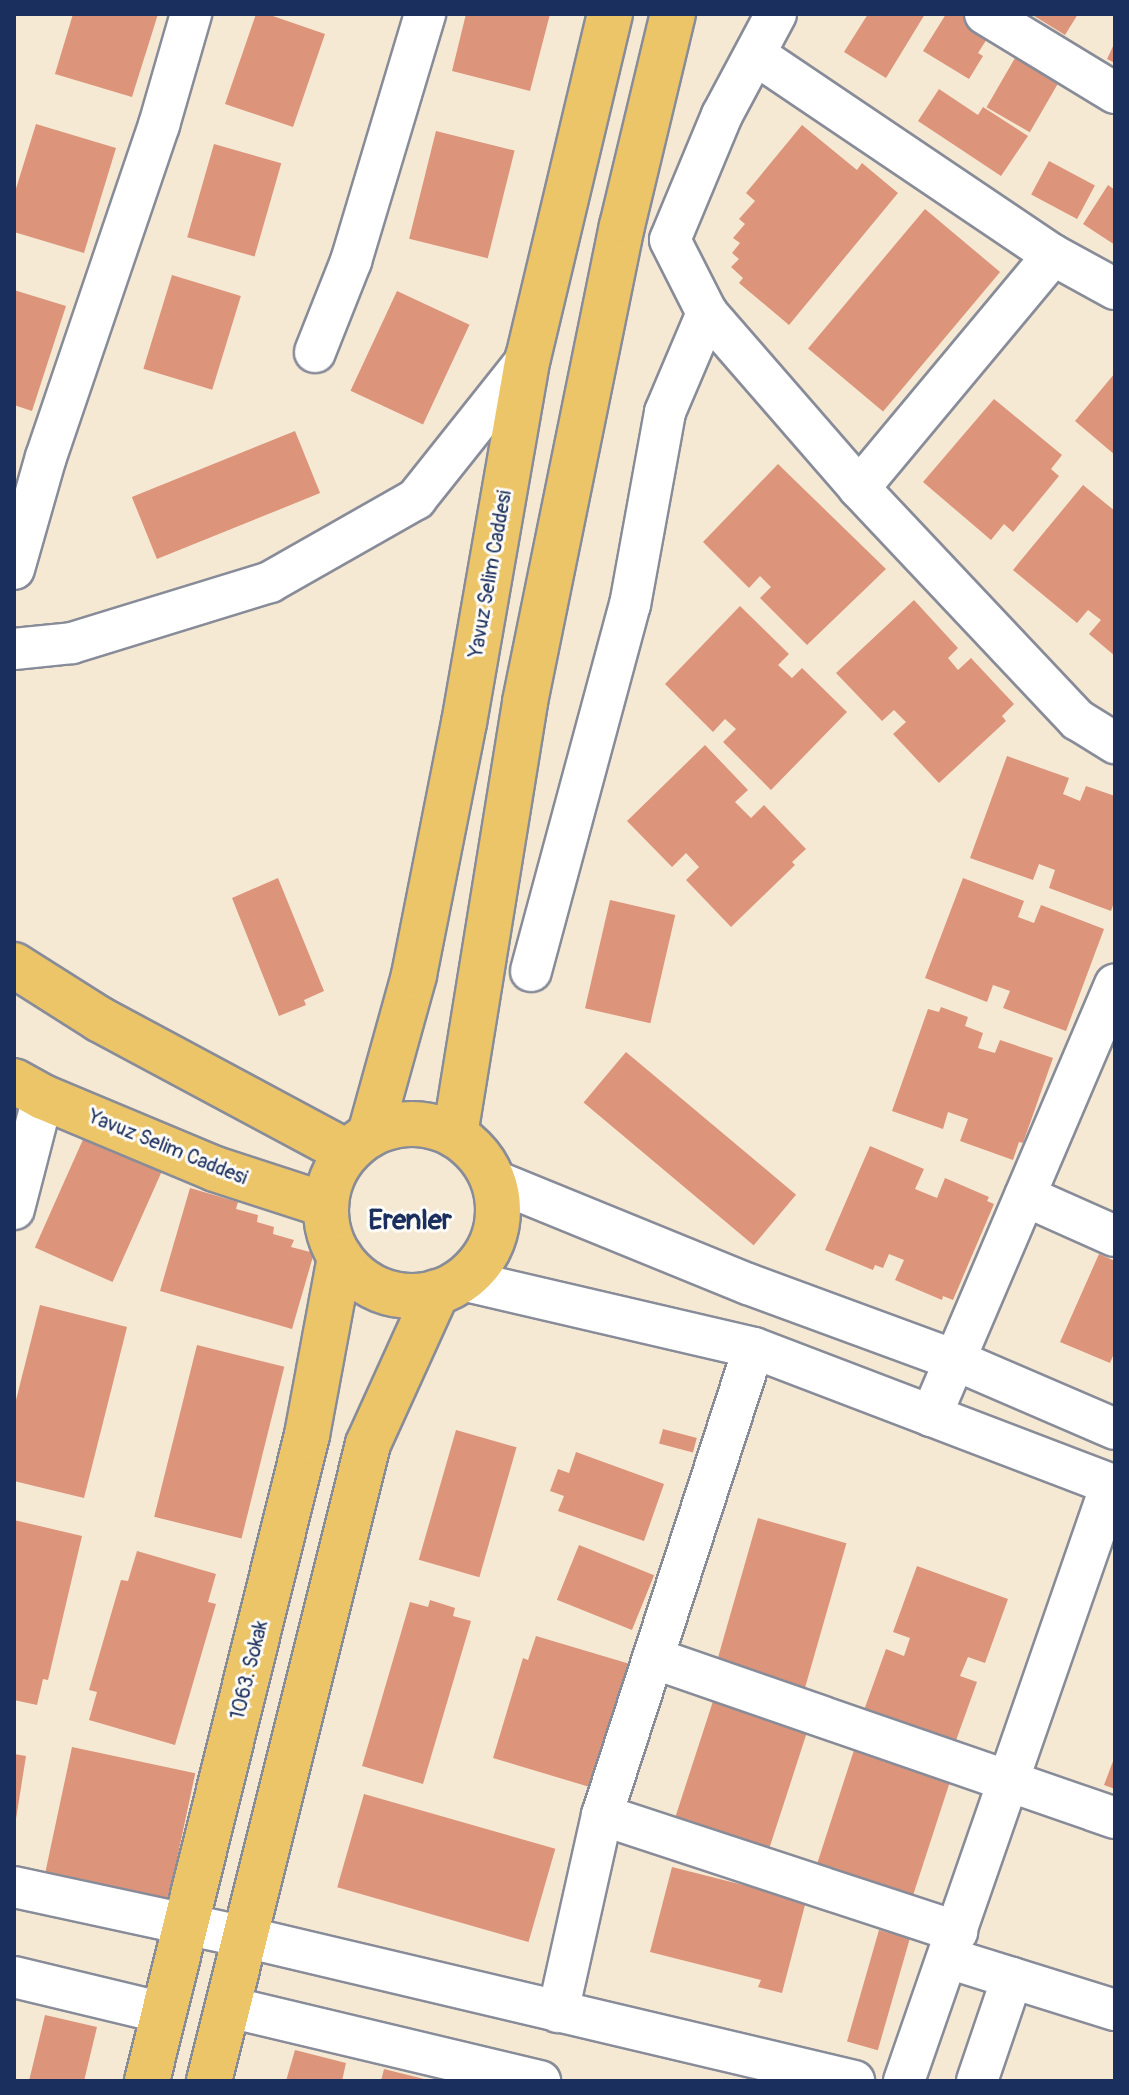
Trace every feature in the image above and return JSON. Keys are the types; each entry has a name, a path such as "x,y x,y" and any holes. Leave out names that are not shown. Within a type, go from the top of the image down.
{"main road":[{"name":"Yavuz Selim Caddesi","path":"358,1143 414,975 464,723 528,358 610,14"},
{"path":"455,1135 525,702 622,226 673,14"},
{"path":"14,965 99,1019 358,1143"},
{"name":"Yavuz Selim Caddesi","path":"28,1089 215,1169 326,1205"},
{"path":"398,1124 427,1125 455,1135 478,1154 493,1180 498,1209 494,1236 481,1261 449,1286 409,1296 383,1291 359,1278 340,1257 329,1233 326,1205 332,1178 358,1143 398,1124"},
{"name":"1063. Sokak","path":"147,2081 307,1435 340,1257"},
{"path":"209,2081 368,1444 449,1286"}],"street":[{"path":"14,569 46,457 159,125 191,14"},
{"path":"315,352 351,261 425,14"},
{"path":"776,14 722,115 670,240 707,313 859,488 1078,720 1115,743"},
{"path":"985,14 1115,93"},
{"path":"756,55 1053,255 1115,289"},
{"path":"859,488 1053,255"},
{"path":"531,971 630,605 665,412 707,313"},
{"path":"14,649 72,643 270,582 297,567 416,499 528,358"},
{"path":"931,1416 1112,1001"},
{"path":"14,1209 28,1089"},
{"path":"493,1180 748,1284 955,1360 1115,1429"},
{"path":"1025,1196 1115,1236"},
{"path":"449,1286 754,1348 1113,1485 904,2081"},
{"path":"558,2012 602,1815 754,1348"},
{"path":"653,1658 1115,1818"},
{"path":"602,1815 952,1945 1012,1978 1115,2010"},
{"path":"14,1887 245,1937 854,2081"},
{"path":"14,1977 164,2013"},
{"path":"977,2081 1012,1978"},
{"path":"229,2007 540,2081"}],"building":[{"path":"73,14 158,14 132,97 55,74"},
{"path":"256,14 267,14 325,34 293,127 225,104"},
{"path":"466,14 550,14 530,91 452,71"},
{"path":"868,14 925,14 886,78 844,52"},
{"path":"946,14 965,14 992,31 978,53 983,56 969,79 923,51"},
{"path":"1031,14 1078,14 1065,35"},
{"path":"1115,42 1115,63 1107,59"},
{"path":"1019,51 1062,76 1030,132 986,107"},
{"path":"939,89 978,115 983,107 1028,136 1001,176 918,121"},
{"path":"36,124 116,148 84,253 14,232 14,195"},
{"path":"802,125 857,170 862,163 898,193 789,325 739,283 743,278 731,267 739,259 732,253 740,243 733,238 745,224 739,219 755,201 746,193"},
{"path":"436,131 515,151 488,258 409,239"},
{"path":"214,144 281,163 255,257 187,237"},
{"path":"1049,161 1095,185 1077,219 1031,195"},
{"path":"1108,185 1115,190 1115,245 1083,224"},
{"path":"925,209 1000,272 883,411 808,348"},
{"path":"172,275 241,296 212,390 143,369"},
{"path":"14,290 66,306 32,411 14,405"},
{"path":"397,291 470,325 423,425 351,391"},
{"path":"1115,373 1115,455 1075,421"},
{"path":"994,399 1062,455 1051,469 1059,476 1013,532 1004,524 991,540 923,482"},
{"path":"295,431 320,493 157,559 132,497"},
{"path":"778,464 886,569 807,645 760,598 771,587 760,576 749,588 703,542"},
{"path":"1083,485 1115,511 1115,656 1089,634 1101,620 1088,610 1077,623 1013,570"},
{"path":"914,600 958,648 948,658 958,670 971,658 1014,704 1002,716 1006,721 939,783 893,734 906,722 894,710 882,721 836,673"},
{"path":"740,606 789,654 778,665 792,678 802,668 847,712 771,790 723,742 736,729 725,719 713,732 665,684"},
{"path":"705,745 748,790 735,802 751,818 764,805 806,849 792,862 795,865 731,927 686,880 699,867 686,853 672,867 627,821"},
{"path":"1007,756 1069,778 1063,794 1080,801 1086,786 1115,796 1115,900 1111,911 1049,888 1055,870 1039,864 1033,880 970,858"},
{"path":"278,878 324,991 304,1000 306,1005 279,1016 232,898"},
{"path":"963,878 1024,901 1018,917 1034,923 1041,905 1104,929 1066,1031 1003,1008 1010,991 993,985 987,1002 925,978"},
{"path":"610,900 675,915 650,1023 585,1008"},
{"path":"941,1007 968,1017 965,1026 983,1033 978,1048 995,1053 1000,1040 1053,1058 1023,1143 1019,1142 1013,1160 960,1141 968,1119 948,1112 943,1129 892,1111 928,1009 939,1012"},
{"path":"626,1052 796,1195 754,1245 584,1103"},
{"path":"89,1126 167,1161 113,1282 35,1248"},
{"path":"870,1146 924,1169 915,1189 937,1198 945,1178 989,1197 987,1201 994,1204 953,1300 943,1296 942,1300 895,1280 904,1260 889,1254 883,1268 875,1265 873,1270 825,1250"},
{"path":"190,1188 238,1202 236,1209 258,1215 257,1222 274,1227 273,1234 294,1240 291,1247 314,1253 292,1329 160,1291"},
{"path":"1099,1254 1115,1261 1115,1351 1110,1363 1060,1342"},
{"path":"40,1305 127,1327 84,1498 14,1481 14,1408"},
{"path":"197,1345 284,1367 242,1539 154,1517"},
{"path":"663,1429 697,1438 693,1453 659,1443"},
{"path":"456,1430 517,1447 479,1577 419,1560"},
{"path":"576,1452 664,1484 644,1541 558,1511 564,1496 550,1491 558,1469 569,1473"},
{"path":"758,1518 846,1543 805,1689 716,1663"},
{"path":"14,1520 82,1536 48,1680 43,1679 37,1705 14,1700"},
{"path":"579,1545 654,1575 632,1630 557,1600"},
{"path":"137,1551 216,1574 208,1602 216,1604 175,1745 89,1720 97,1692 89,1690 121,1580 128,1581"},
{"path":"917,1566 1008,1599 985,1663 968,1657 960,1676 977,1682 954,1746 863,1713 886,1649 904,1656 910,1638 893,1632"},
{"path":"430,1600 455,1608 453,1616 471,1621 423,1784 362,1766 410,1602 428,1607"},
{"path":"536,1636 630,1664 593,1788 493,1758 523,1658 528,1660"},
{"path":"715,1695 809,1726 769,1849 675,1819"},
{"path":"856,1744 952,1775 912,1899 816,1868"},
{"path":"72,1747 195,1773 168,1903 44,1877"},
{"path":"14,1754 26,1756 16,1819 14,1819"},
{"path":"1115,1756 1115,1789 1104,1785"},
{"path":"364,1794 555,1849 529,1942 337,1887"},
{"path":"672,1867 806,1901 782,1993 758,1987 761,1980 650,1952"},
{"path":"879,1930 910,1939 878,2050 847,2042"},
{"path":"45,2015 97,2027 84,2081 29,2081"},
{"path":"295,2050 346,2063 342,2081 286,2081"},
{"path":"384,2069 428,2080 428,2081 381,2081"}],"district":[{"name":"Erenler","path":"410,1221"}]}
